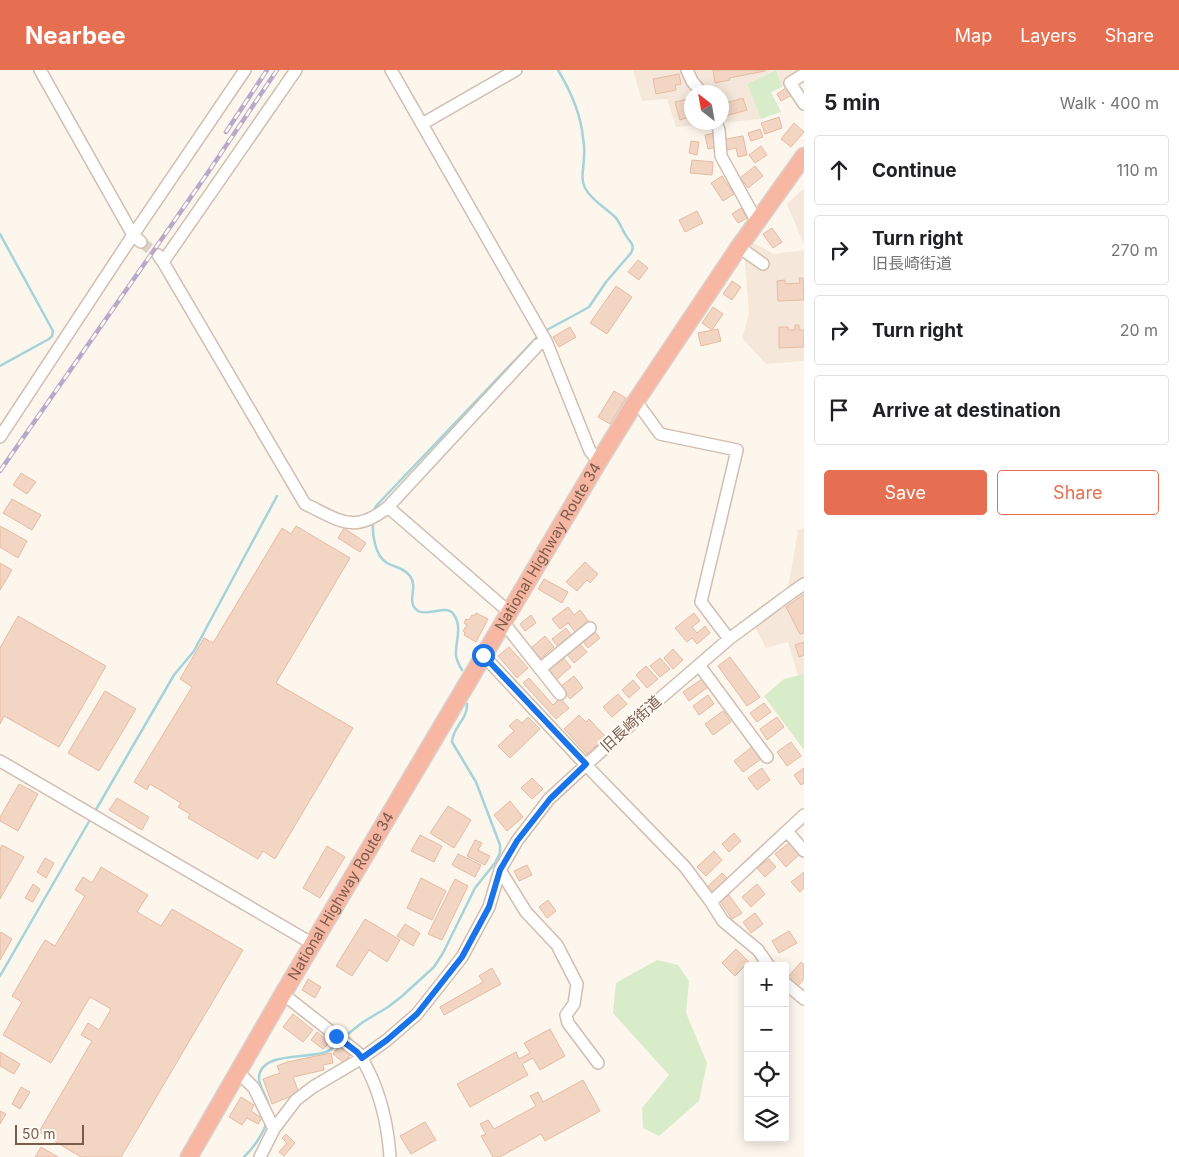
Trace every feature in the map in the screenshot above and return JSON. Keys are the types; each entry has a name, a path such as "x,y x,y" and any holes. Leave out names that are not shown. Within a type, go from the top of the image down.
{"highway":[{"name":"National Highway Route 34","path":"189,1157 283,994 599,461 636,401 739,247 804,156"}],"street":[{"path":"40,70 137,238"},
{"path":"0,437 137,238 245,70"},
{"path":"296,70 160,259 305,504 343,522 354,524 378,516 538,345 546,341"},
{"path":"391,70 539,327 590,452 599,461"},
{"path":"422,124 516,70"},
{"path":"687,70 695,85"},
{"path":"804,74 790,83 804,104"},
{"path":"719,130 721,156 757,222"},
{"path":"739,247 762,264"},
{"path":"636,401 660,434 737,450 702,602 729,639"},
{"path":"388,507 506,617 540,669 560,694"},
{"name":"旧長崎街道","path":"260,1157 274,1129 296,1100 313,1087 362,1058 387,1040 417,1014 462,957 489,907 500,870 517,841 550,799 586,764 729,639 804,584"},
{"path":"540,669 590,628"},
{"path":"483,655 685,867 723,921 758,950 766,962"},
{"path":"699,665 767,757"},
{"path":"0,761 313,944"},
{"path":"711,902 804,815"},
{"path":"787,831 804,851"},
{"path":"500,870 526,912 557,945 577,984 574,1004 566,1015 568,1023 598,1063"},
{"path":"789,986 804,999"},
{"path":"283,994 357,1052 362,1058 375,1084 383,1110 390,1157"},
{"path":"238,1072 254,1088 274,1129"}],"shaded area":[{"path":"633,70 775,70 747,84 761,119 729,122 729,85 684,85 684,126 676,127 667,99 642,101"},
{"path":"776,70 804,70 804,72 782,87"},
{"path":"804,189 804,245 787,204"},
{"path":"754,243 774,254 804,250 804,361 766,364 742,338 749,314 744,252"},
{"path":"804,528 804,674 798,676 788,642 766,648 750,618 788,588 798,530"}],"green space":[{"path":"776,70 782,87 771,92 781,112 761,119 747,84"},
{"path":"804,674 804,750 764,696 784,679"},
{"path":"657,960 678,965 689,981 686,1013 707,1063 699,1101 659,1136 643,1128 642,1108 669,1075 613,1013 616,983"}],"building":[{"path":"713,70 765,71 729,78 730,80 715,83"},
{"path":"679,74 681,84 675,85 676,90 656,94 653,79"},
{"path":"787,87 792,95 781,101 777,94"},
{"path":"743,98 747,110 729,115 729,102"},
{"path":"684,100 684,119 680,120 675,102"},
{"path":"779,117 782,128 765,134 761,123"},
{"path":"794,123 804,132 791,147 781,139"},
{"path":"760,129 763,137 751,141 748,133"},
{"path":"714,133 717,147 708,149 705,135"},
{"path":"743,136 747,155 738,157 736,148 727,150 725,139"},
{"path":"691,141 699,142 697,155 689,153"},
{"path":"761,146 767,155 755,163 749,155"},
{"path":"692,160 713,162 712,175 690,173"},
{"path":"755,166 763,176 748,188 740,178"},
{"path":"722,176 734,194 723,201 711,183"},
{"path":"741,208 747,218 738,223 732,214"},
{"path":"697,211 703,223 685,232 679,220"},
{"path":"772,228 782,242 773,248 763,234"},
{"path":"638,260 648,268 639,280 628,272"},
{"path":"799,278 803,278 804,300 778,301 777,281 785,280 785,284 800,283"},
{"path":"732,281 741,287 732,300 723,294"},
{"path":"616,286 632,297 607,334 590,323"},
{"path":"713,307 723,314 712,330 702,323"},
{"path":"795,325 799,325 799,330 804,330 804,347 779,348 779,327 788,327 788,330 795,330"},
{"path":"570,327 576,337 559,347 553,337"},
{"path":"718,329 721,341 701,346 698,333"},
{"path":"614,391 626,398 610,424 598,417"},
{"path":"21,473 36,482 27,494 13,485"},
{"path":"12,499 41,515 32,530 3,513"},
{"path":"0,526 27,541 18,558 0,547"},
{"path":"296,526 350,558 276,683 353,728 275,859 263,851 258,859 188,818 190,814 178,807 181,803 150,784 147,790 134,782 192,687 180,679 204,638 213,643 282,528 291,534"},
{"path":"344,528 366,543 360,552 338,538"},
{"path":"585,562 598,574 590,583 587,580 577,591 566,582"},
{"path":"0,563 12,570 0,590"},
{"path":"544,579 568,592 562,603 538,589"},
{"path":"804,594 804,633 800,634 786,607"},
{"path":"568,607 574,615 580,610 589,622 575,632 568,623 560,629 552,619"},
{"path":"476,613 488,619 476,642 464,635 465,632 463,631 467,625 464,623 466,619 469,620"},
{"path":"694,613 700,621 692,627 697,633 705,626 710,633 697,644 692,638 687,642 675,628"},
{"path":"531,615 536,623 525,631 520,624"},
{"path":"18,616 106,666 59,747 4,716 0,724 0,648"},
{"path":"566,628 573,637 559,648 552,639"},
{"path":"593,629 600,638 588,648 581,639"},
{"path":"545,636 554,647 540,659 531,648"},
{"path":"578,642 587,652 574,663 565,652"},
{"path":"804,642 804,655 799,657 795,645"},
{"path":"509,647 528,668 517,678 498,656"},
{"path":"673,649 683,660 673,669 664,658"},
{"path":"562,656 571,667 556,680 547,668"},
{"path":"730,657 760,697 747,706 718,666"},
{"path":"660,658 670,669 660,677 650,666"},
{"path":"646,666 658,679 647,688 636,675"},
{"path":"574,676 583,688 570,699 560,687"},
{"path":"529,678 553,705 560,698 569,708 556,719 523,683"},
{"path":"702,679 708,687 689,701 683,692"},
{"path":"633,680 640,688 629,698 622,690"},
{"path":"105,691 136,709 99,771 68,753"},
{"path":"618,694 627,704 612,717 603,707"},
{"path":"708,695 714,704 699,715 693,706"},
{"path":"764,703 771,712 757,722 750,713"},
{"path":"723,711 731,722 713,735 705,724"},
{"path":"579,715 586,722 589,719 606,737 587,754 564,729"},
{"path":"528,717 540,729 510,758 498,746 514,731 509,726 517,719 522,723"},
{"path":"777,717 784,727 767,740 760,729"},
{"path":"791,742 801,756 787,766 777,752"},
{"path":"752,747 761,759 743,772 734,761"},
{"path":"762,768 770,780 757,790 748,778"},
{"path":"804,768 804,783 801,785 794,775"},
{"path":"532,778 543,789 532,799 521,788"},
{"path":"19,784 38,794 18,831 0,821 0,817"},
{"path":"117,798 149,817 142,830 109,810"},
{"path":"510,801 523,817 507,831 494,815"},
{"path":"448,806 471,820 454,848 430,833"},
{"path":"734,833 741,841 729,852 722,844"},
{"path":"420,835 442,846 434,862 411,851"},
{"path":"475,840 482,843 478,850 490,856 485,865 467,856"},
{"path":"790,842 800,854 786,867 775,854"},
{"path":"2,845 24,857 0,899 0,849"},
{"path":"327,846 345,857 320,898 303,888"},
{"path":"714,851 722,860 706,876 697,867"},
{"path":"458,854 481,865 475,877 452,865"},
{"path":"45,858 54,863 46,878 37,872"},
{"path":"769,859 776,867 765,877 757,868"},
{"path":"527,865 532,875 519,881 514,871"},
{"path":"101,867 148,895 137,912 161,926 172,909 243,950 121,1157 81,1157 39,1132 92,1041 81,1035 88,1023 99,1030 111,1009 90,997 51,1063 3,1035 22,1002 12,996 45,940 55,946 85,896 75,890 83,877 92,883"},
{"path":"804,872 804,888 800,892 791,882"},
{"path":"722,873 728,879 711,894 706,888"},
{"path":"421,878 446,891 432,920 407,908"},
{"path":"455,879 468,886 442,940 428,934"},
{"path":"33,884 40,889 33,902 25,898"},
{"path":"757,884 765,894 751,907 742,897"},
{"path":"729,895 742,913 732,919 720,901"},
{"path":"548,900 556,911 547,918 539,907"},
{"path":"755,913 763,924 751,933 743,922"},
{"path":"365,919 400,940 387,962 369,950 352,976 336,966"},
{"path":"405,924 420,933 413,946 397,936"},
{"path":"789,931 797,943 779,953 772,941"},
{"path":"0,933 12,939 0,960"},
{"path":"736,949 749,962 744,962 744,967 735,976 722,963"},
{"path":"801,962 804,965 804,979 798,986 789,976"},
{"path":"492,968 501,984 444,1015 440,1007 483,982 479,976"},
{"path":"308,979 321,987 315,998 302,990"},
{"path":"293,1014 313,1030 303,1042 283,1027"},
{"path":"550,1029 565,1056 540,1070 533,1058 522,1064 528,1075 470,1107 457,1084 516,1052 519,1059 530,1053 524,1043"},
{"path":"317,1032 330,1042 323,1049 311,1040"},
{"path":"339,1046 350,1055 344,1063 333,1054"},
{"path":"0,1052 20,1064 14,1074 0,1066"},
{"path":"331,1053 333,1063 323,1065 324,1070 293,1077 299,1093 272,1104 263,1079 280,1073 277,1066 287,1062"},
{"path":"583,1080 600,1111 545,1141 541,1134 500,1157 493,1157 481,1136 486,1134 480,1124 488,1120 494,1129 536,1106 530,1096 538,1092 543,1102"},
{"path":"21,1087 30,1092 20,1109 12,1104"},
{"path":"241,1097 254,1105 251,1111 262,1118 258,1124 247,1118 242,1125 229,1117"},
{"path":"0,1111 6,1114 0,1124"},
{"path":"425,1122 436,1140 411,1154 400,1136"},
{"path":"286,1134 295,1143 284,1156 279,1152 287,1143 282,1138"},
{"path":"41,1147 58,1157 35,1157"}],"waterway":[{"path":"543,332 589,307 606,282 631,253 633,247 617,219 595,200 585,188 582,177 584,148 580,120 571,94 558,70"},
{"path":"0,234 53,331 49,339 0,366"},
{"path":"374,511 376,506 539,335"},
{"path":"94,813 174,675 194,651 277,496"},
{"path":"373,522 377,550 383,560 405,571 410,576 413,585 412,599 414,607 422,612 447,610 454,615 458,624 456,657 462,670"},
{"path":"344,1037 401,997 434,967 443,953 475,888 495,863 500,853 500,845 476,782 452,742 454,732 467,709 467,704"},
{"path":"0,976 91,818"},
{"path":"269,1107 260,1085 261,1069 276,1060 326,1052 338,1043"},
{"path":"244,1157 263,1132 267,1122"}],"tunnel":[{"path":"141,242 158,255"}],"railway":[{"path":"226,132 267,70"},
{"path":"0,471 207,174 277,70"}],"route":[{"path":"336,1036 362,1058 387,1040 417,1014 462,957 489,907 500,870 517,841 550,799 586,764 483,655"}]}
